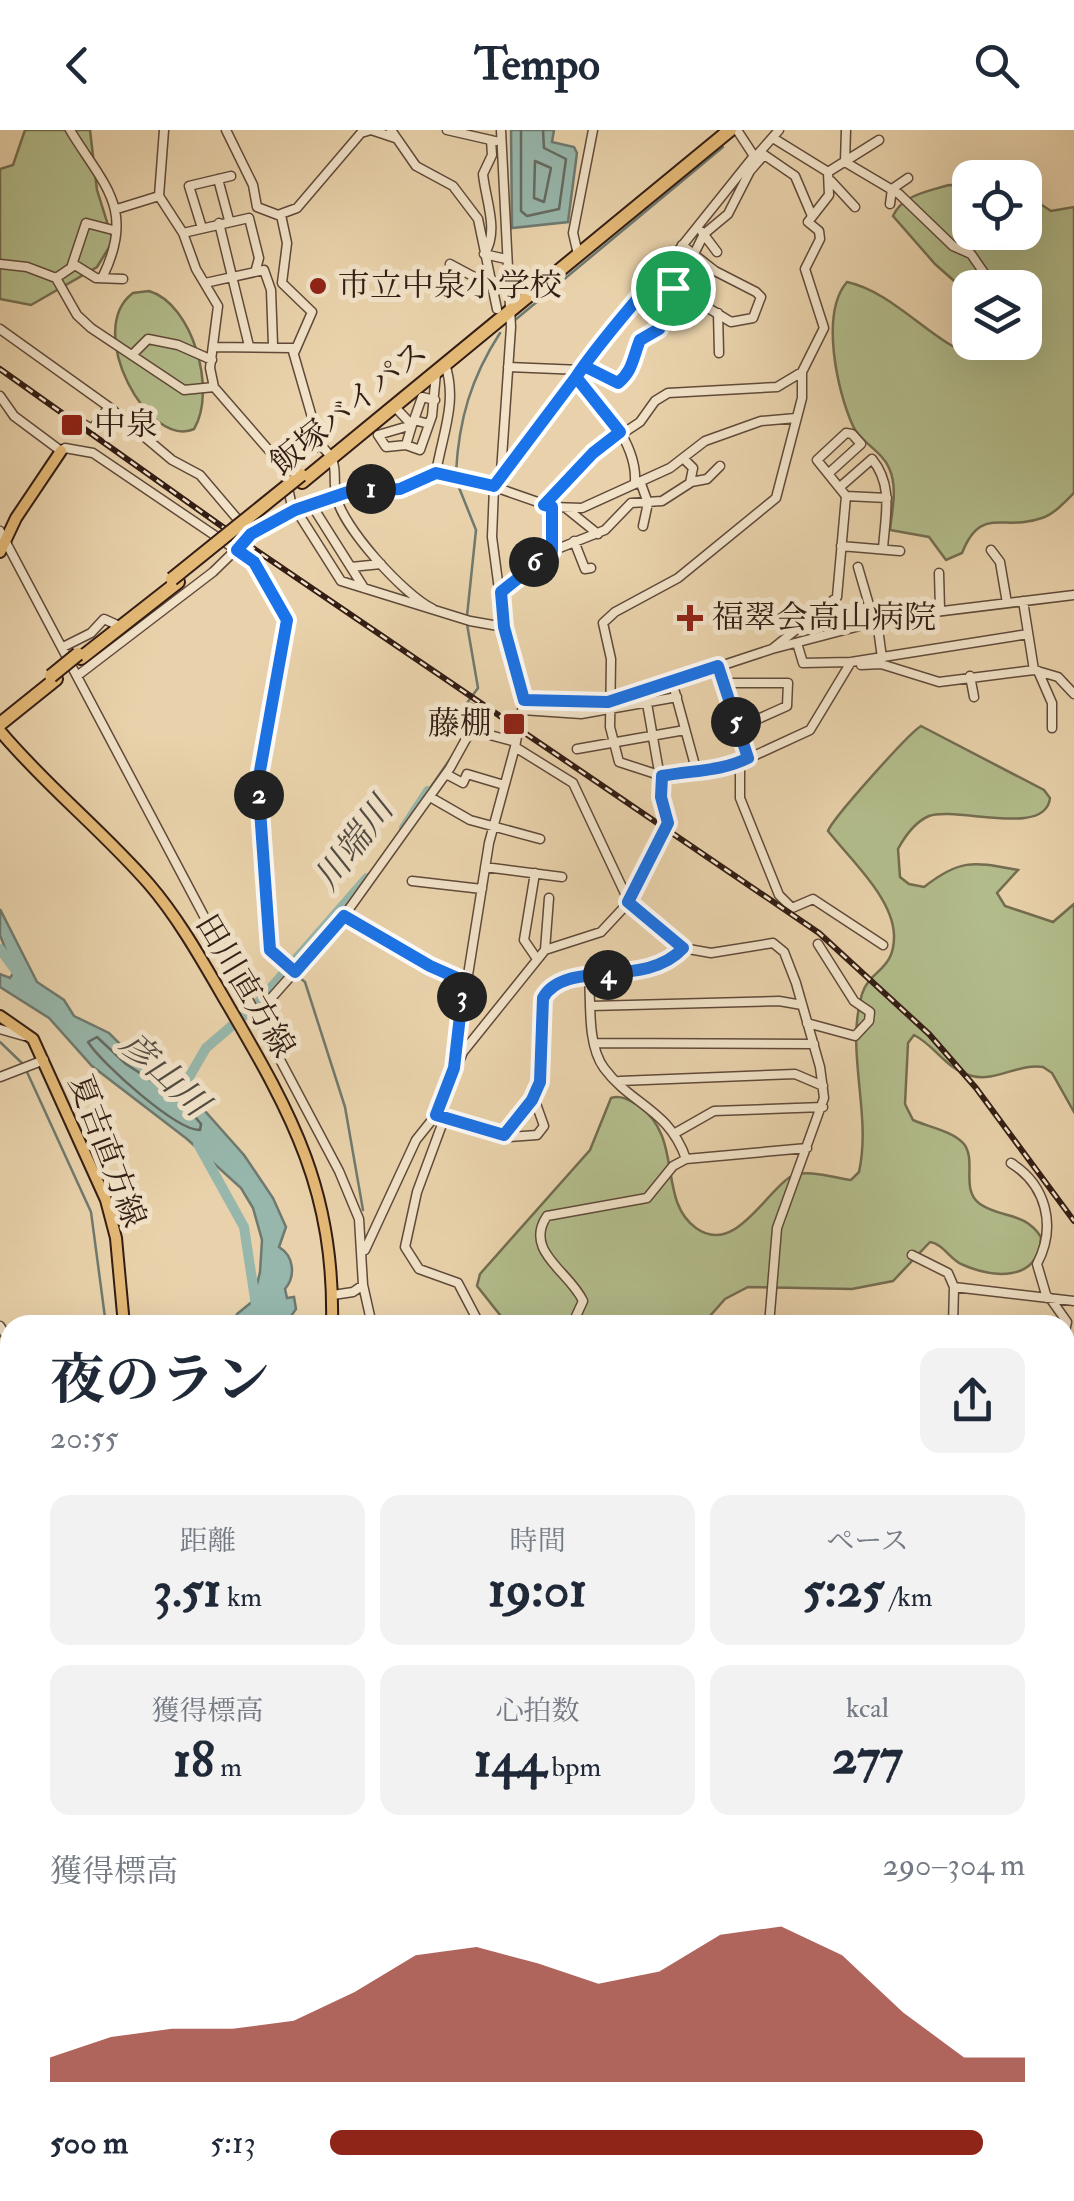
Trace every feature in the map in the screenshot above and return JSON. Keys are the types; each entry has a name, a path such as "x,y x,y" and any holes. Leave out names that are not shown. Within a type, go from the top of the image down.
{"highway":[{"path":"80,656 178,584 302,478 326,451 505,310 720,130"},
{"name":"飯塚バイパス","path":"326,451 394,406 505,310 733,130"},
{"path":"0,728 115,624 178,584"},
{"path":"0,715 54,678"}],"main road":[{"path":"0,552 2,535 61,451"},
{"name":"田川直方線","path":"0,728 152,888 194,947 266,1068 313,1168 328,1239 332,1315"},
{"name":"夏吉直方線","path":"0,1016 33,1039 106,1200 119,1256 123,1315"}],"street":[{"path":"70,130 116,200 115,251 103,276"},
{"path":"164,130 160,196 183,232 218,306 212,360 214,387 268,452 282,458 326,451"},
{"path":"226,130 253,186 257,207 281,215 297,208 361,133 371,130 393,134 416,166 453,186 478,219 493,287 505,310"},
{"path":"447,130 495,141"},
{"path":"484,254 490,245 492,204 484,174 501,130"},
{"path":"577,250 575,218 592,130"},
{"path":"733,130 760,155 796,176 812,216"},
{"path":"845,162 846,130"},
{"path":"475,1315 458,1283 419,1269 405,1247 454,1068 464,981 493,826 523,705 504,627 492,537 494,486 501,472 656,276 776,134 829,176 854,207"},
{"path":"851,662 810,730 720,771 696,769 662,776 623,766 613,743 608,706 612,671 603,631 606,618 678,578 776,498 796,418 802,372 824,328 805,274 820,238 819,231 808,222 829,195 829,176 878,140"},
{"path":"495,141 506,259 508,367 501,472"},
{"path":"845,162 892,189 953,246 971,254 982,270"},
{"path":"508,367 562,366 618,383 623,379 631,370 640,340 659,329 657,308 704,234 728,214 749,168"},
{"path":"202,228 189,186 230,176"},
{"path":"890,204 892,189 908,178"},
{"path":"218,179 249,346"},
{"path":"118,209 160,196"},
{"path":"281,215 287,244 282,283 312,312 295,351 326,451 337,466 336,496 404,591 433,609"},
{"path":"183,232 248,218 259,258 256,269"},
{"path":"56,278 72,265 86,223 113,230"},
{"path":"697,226 717,252"},
{"path":"656,276 731,322 745,323 753,318 760,297 746,283 715,271 682,244"},
{"path":"484,254 506,259"},
{"path":"450,264 493,287"},
{"path":"72,265 96,278 123,279"},
{"path":"0,278 3,266 27,267 56,278 78,315 115,346 184,390 214,387"},
{"path":"204,283 256,269 267,273 272,290 273,346"},
{"path":"718,312 719,353"},
{"path":"0,330 109,407 172,460 200,475 251,534"},
{"path":"133,354 148,339 212,360"},
{"path":"213,347 273,346 295,351"},
{"path":"429,424 413,423 378,435 386,447 406,445 420,450 429,424 441,368"},
{"path":"436,473 450,418 452,386 441,368"},
{"path":"581,371 633,457 637,481 648,503 643,526"},
{"path":"552,551 548,506 593,453 640,422 655,401 668,393 776,387 802,372"},
{"path":"0,396 14,416 61,451 65,448 93,454 254,562 287,620 258,782 270,950 295,972"},
{"path":"406,445 422,397 435,400"},
{"path":"394,406 413,423"},
{"path":"78,421 92,429 109,407"},
{"path":"76,676 178,584 237,550 251,534 311,504 368,489 400,489 436,473 494,486 548,506 582,508 683,458 705,441 750,425 796,418"},
{"path":"772,650 833,605 846,496 817,460 846,434 852,434 862,444 828,473"},
{"path":"282,458 295,510 334,573 348,586 504,627"},
{"path":"683,458 693,468 691,482"},
{"path":"840,487 872,459 881,470 887,498 883,549"},
{"path":"501,592 552,551 598,534 627,505 662,501 691,482 708,480 720,466"},
{"path":"846,496 887,498"},
{"path":"311,504 367,592"},
{"path":"566,508 598,534"},
{"path":"2,535 339,1171 359,1219 363,1285 370,1315"},
{"path":"574,542 585,569 591,568"},
{"path":"841,546 900,552"},
{"path":"991,550 1000,562 1007,603"},
{"path":"351,568 382,564"},
{"path":"858,567 876,621 882,658"},
{"path":"940,573 940,610"},
{"path":"608,706 718,666 876,621 1074,596"},
{"path":"1023,601 1036,671 1052,703 1052,728"},
{"path":"62,648 90,633 104,619 115,624"},
{"path":"797,643 802,662 851,662 1028,634"},
{"path":"913,653 918,672"},
{"path":"851,662 918,672 939,682 1036,671 1058,677 1074,694"},
{"path":"718,666 744,760 740,798 779,895 792,908 813,900 883,945"},
{"path":"970,676 974,697"},
{"path":"672,683 696,769"},
{"path":"724,683 788,683 787,706 738,728"},
{"path":"454,1068 537,958 546,950 601,932 628,902 668,823 645,692"},
{"path":"523,705 608,706 677,697"},
{"path":"258,1013 344,916 430,797 471,730 471,708"},
{"path":"471,730 516,744 572,783 628,902 683,948 711,953 773,943 787,957 814,1044 823,1107 777,1228 770,1315"},
{"path":"577,749 684,730"},
{"path":"446,774 463,782 467,774 504,785"},
{"path":"430,797 470,820 540,838"},
{"path":"486,867 562,876"},
{"path":"535,873 524,940 537,958"},
{"path":"412,881 482,890"},
{"path":"546,950 549,898"},
{"path":"344,916 430,966 464,981"},
{"path":"807,1023 855,1036 869,1021 870,1012 854,1000 818,944"},
{"path":"505,1134 534,1098 543,1063 543,998 557,982 662,967 683,948"},
{"path":"589,976 595,1043 604,1068 677,1132 686,1158"},
{"path":"591,1006 780,1001 802,1006"},
{"path":"0,1029 33,1039"},
{"path":"595,1043 814,1044"},
{"path":"0,1077 44,1060"},
{"path":"618,1081 795,1074 823,1086"},
{"path":"440,1117 520,1137 544,1130 534,1098"},
{"path":"677,1132 714,1111 823,1107"},
{"path":"363,1254 416,1140 440,1117"},
{"path":"577,1315 583,1301 542,1248 542,1222 559,1212 647,1198 673,1166 686,1158 807,1148"},
{"path":"1010,1163 1027,1172 1044,1199 1047,1245 1037,1264 1048,1298 1061,1315"},
{"path":"912,1255 948,1273 954,1286 954,1315"},
{"path":"333,1295 353,1292 363,1285"},
{"path":"954,1286 1074,1301"}],"green space":[{"path":"25,130 90,130 97,190 113,241 97,267 31,305 0,299 0,169 13,165"},
{"path":"952,185 952,250 1042,250 1042,205 1051,211 1074,207 1074,493 1042,518 994,523 977,529 962,553 946,560 929,537 890,530 892,475 886,462 853,426 837,373 833,332 839,296 847,282 882,297 952,345 952,360 1042,360 1042,270 952,270 952,279 893,216 903,203"},
{"path":"149,291 165,299 178,313 197,351 203,393 194,429 176,431 158,422 128,383 118,358 115,333 119,310 133,293"},
{"path":"921,726 1044,790 1050,798 1045,810 1017,819 929,816 911,830 898,849 900,877 909,884 924,887 958,867 990,865 1018,870 997,893 1005,906 1053,922 1074,904 1074,1112 1052,1073 1043,1067 989,1077 972,1076 955,1069 914,1035 908,1043 905,1104 913,1120 964,1144 974,1198 988,1209 1027,1223 1041,1237 1032,1263 1012,1273 986,1272 961,1264 930,1242 893,1281 852,1289 748,1287 725,1299 711,1315 500,1315 477,1286 480,1274 590,1150 611,1098 629,1100 653,1119 667,1151 677,1202 696,1228 710,1235 736,1228 796,1174 851,1180 859,1172 863,1128 858,1016 865,986 890,956 894,935 892,921 878,893 828,831"}],"water":[{"path":"511,130 554,130 552,142 574,147 577,153 568,222 512,228"},
{"path":"0,909 37,982 64,1000 74,1016 109,1033 132,1056 188,1092 244,1155 273,1198 286,1227 279,1247 292,1266 285,1289 287,1298 294,1297 296,1309 292,1315 237,1315 253,1301 262,1240 253,1208 241,1188 187,1139 92,1066 49,1018 0,987 0,974 10,978 14,972 0,935"}],"waterway":[{"path":"515,320 723,147"},
{"path":"456,472 468,400 500,333"},
{"path":"456,480 476,530 467,616"},
{"path":"464,736 467,703 478,688 467,624"},
{"path":"428,791 455,752"},
{"name":"川端川","path":"404,828 428,791"},
{"name":"川端川","path":"177,1098 206,1048 256,1005 367,878"},
{"name":"彦山川","path":"0,949 19,975"},
{"path":"295,974 305,982 345,1107 363,1210"},
{"path":"0,1042 24,1065"},
{"path":"27,1072 91,1212 105,1315"},
{"name":"彦山川","path":"198,1144 244,1227 257,1315"}],"railway":[{"path":"0,369 244,542 819,933 929,1034 976,1088 1074,1221"}],"place":[{"name":"市立中泉小学校","path":"318,286"},
{"name":"中泉","path":"72,425"},
{"name":"福翠会高山病院","path":"690,618"},
{"name":"藤棚","path":"514,724"}],"route":[{"path":"673,288 656,276 609,334 584,366 576,377 520,446 494,486 436,473 400,489 348,492 295,510 251,534 237,550 254,562 287,620 272,685 258,782 270,950 295,972 344,916 430,966 464,981 454,1068 436,1115 504,1135 532,1100 540,1082 543,998 548,988 568,978 662,967 683,948 628,902 668,823 661,797 662,776 696,769 720,771 748,758 718,666 608,702 577,705 524,700 504,627 501,592 525,568 552,551 552,507 544,505 593,453 620,432 576,377 581,370 584,366 596,376 618,383 623,379 631,370 640,340 659,329 657,308 673,288"}]}
